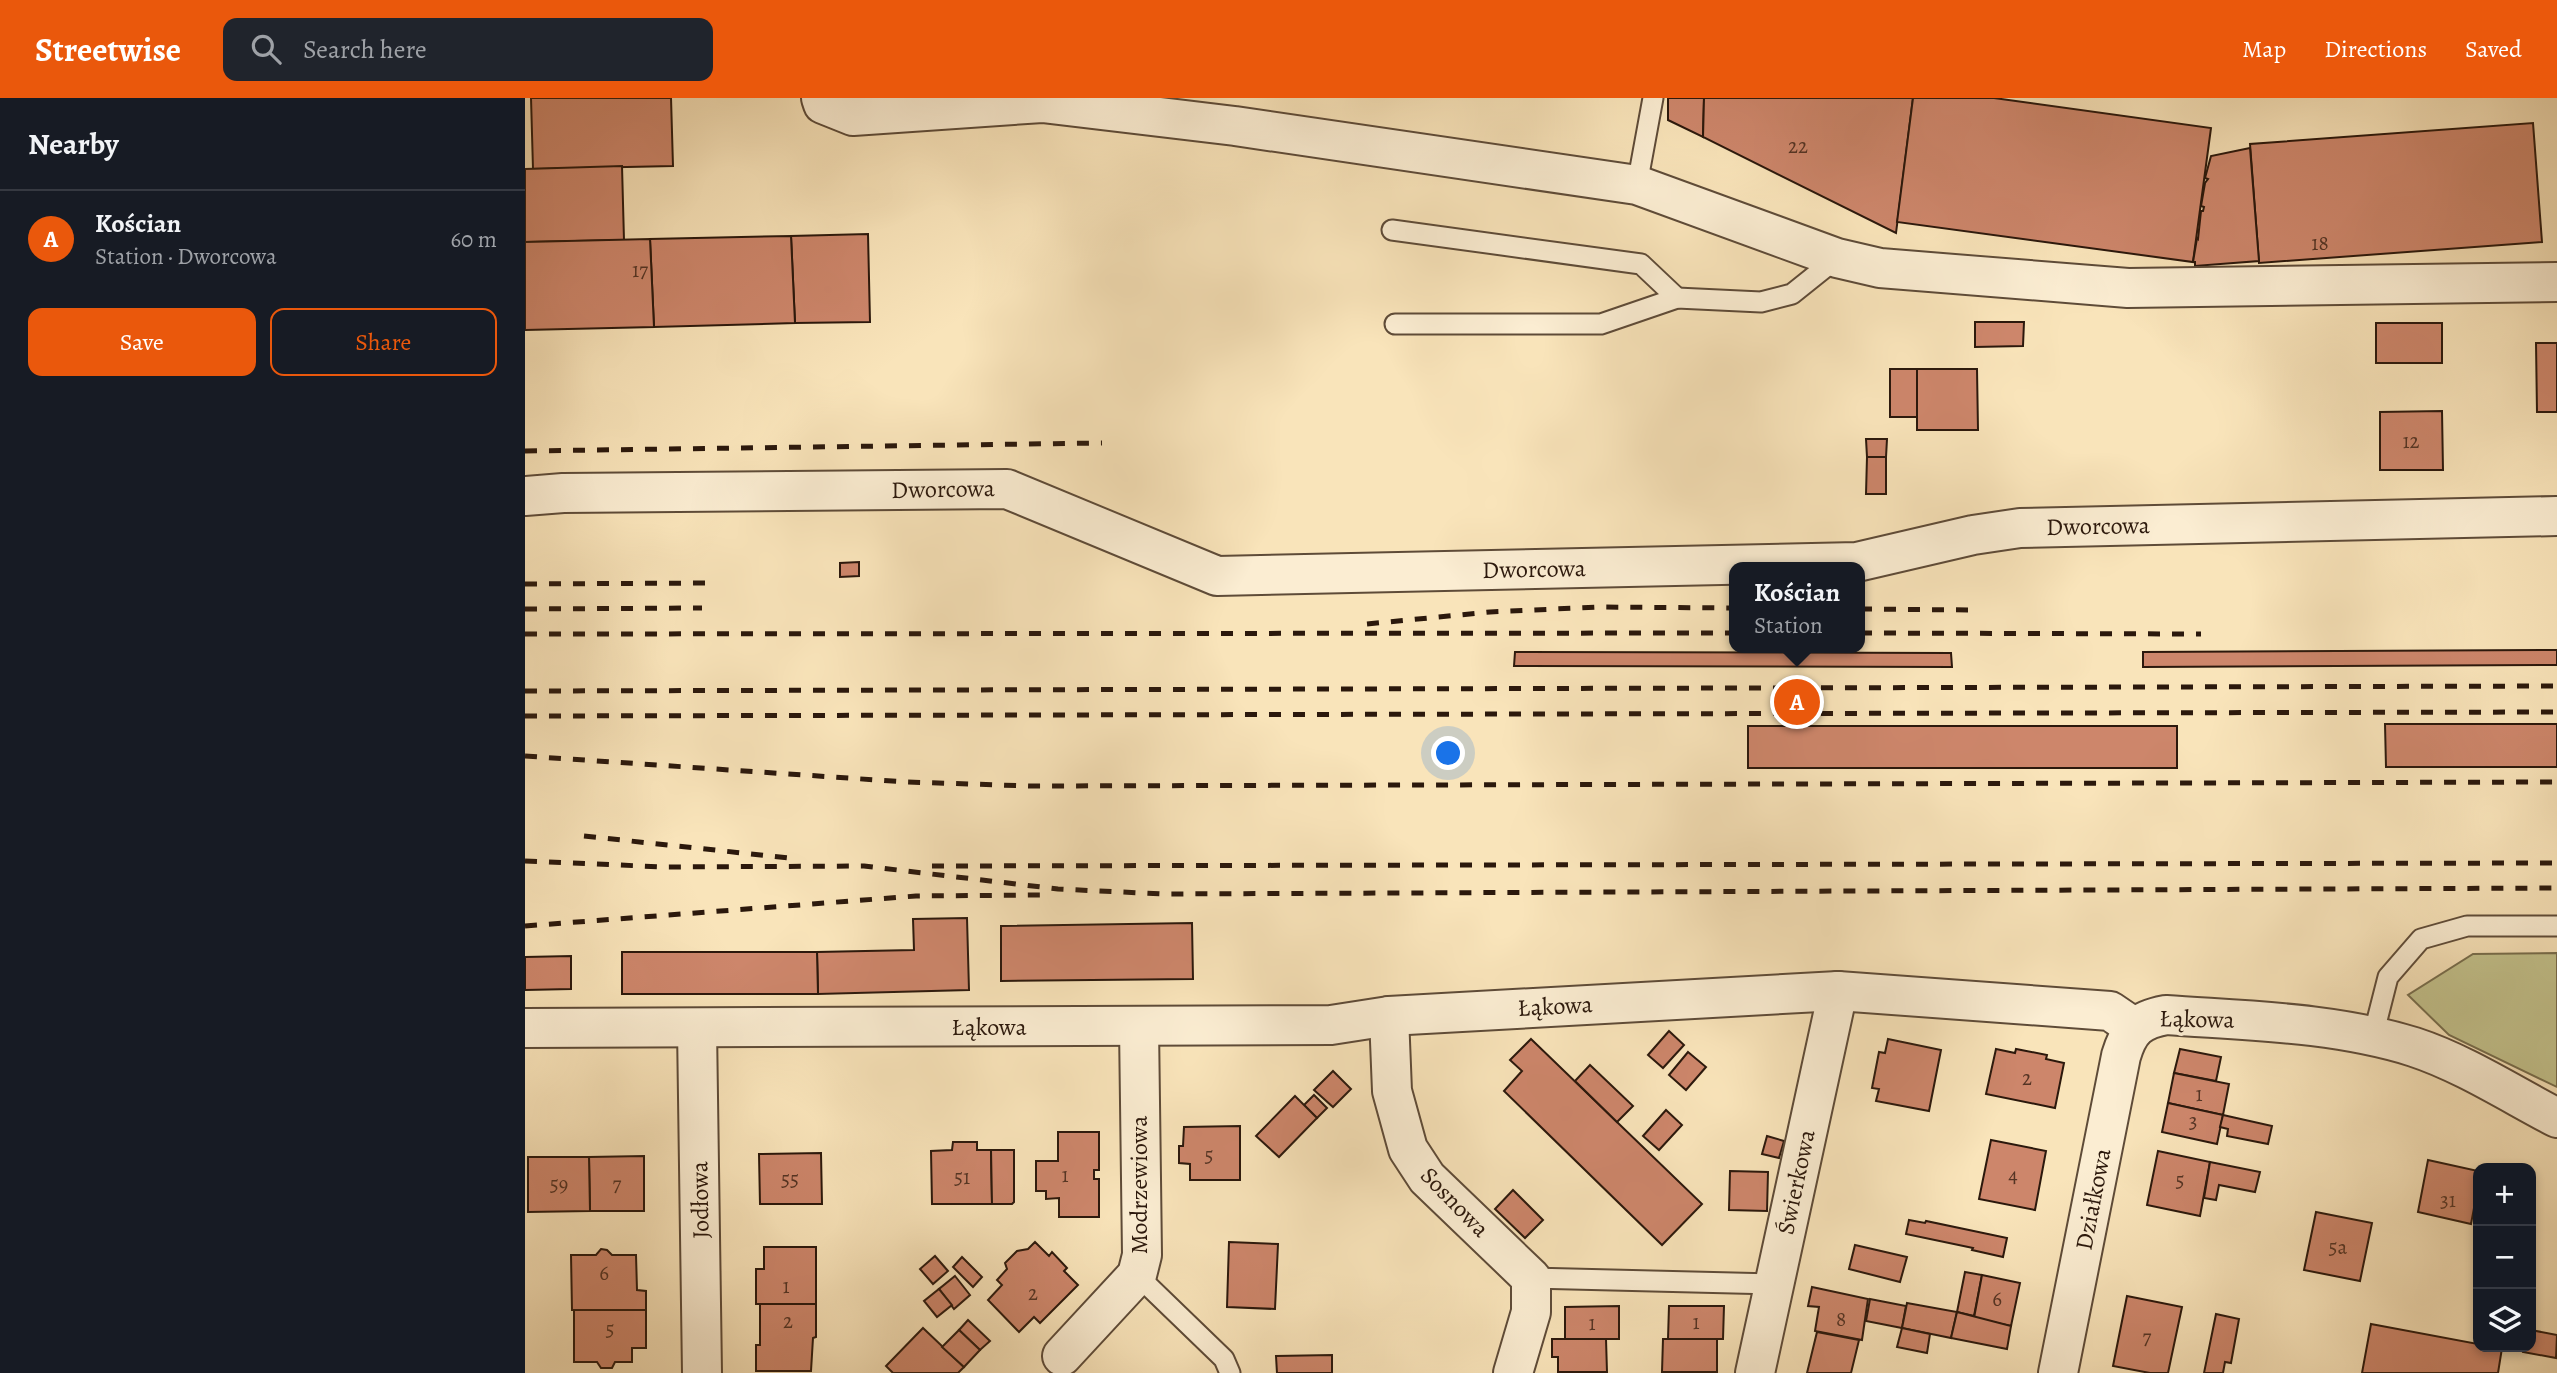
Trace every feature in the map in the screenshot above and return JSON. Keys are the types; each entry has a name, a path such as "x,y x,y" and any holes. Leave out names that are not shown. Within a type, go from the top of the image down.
{"street":[{"path":"821,98 823,104 853,116 1042,103 1235,127 1637,186 1837,258 1880,268 2128,288 2557,282"},
{"name":"Dworcowa","path":"525,496 563,493 1007,489 1217,576 1729,565"},
{"name":"Dworcowa","path":"1857,562 1973,535 2019,528 2557,516"},
{"name":"Łąkowa","path":"525,1028 1331,1025 1389,1016 1838,991 2110,1011 2135,1028 2148,1018 2166,1014 2294,1024 2372,1036 2416,1048 2557,1118"},
{"name":"Świerkowa","path":"1755,1373 1838,991"},
{"name":"Sosnowa","path":"1389,1016 1392,1091 1408,1149 1427,1178 1531,1278"},
{"name":"Modrzewiowa","path":"1062,1356 1137,1275 1142,1255 1139,1027"},
{"name":"Jodłowa","path":"697,1028 702,1373"},
{"name":"Działkowa","path":"2058,1373 2121,1056 2126,1039 2135,1028"},
{"path":"1513,1373 1531,1312 1531,1278"}],"lane":[{"path":"1637,186 1653,98"},
{"path":"1392,230 1640,264 1677,298"},
{"path":"1395,324 1601,324 1677,298 1761,302 1792,294 1837,258"},
{"path":"2372,1036 2388,977 2421,939 2467,926 2557,926"},
{"path":"1137,1275 1224,1359 1230,1373"},
{"path":"1531,1278 1774,1284"}],"shaded area":[{"path":"2557,953 2557,1087 2449,1035 2408,995 2473,954"}],"building":[{"path":"531,98 671,98 673,166 533,169"},
{"path":"1668,98 1704,98 1703,137 1668,120"},
{"path":"1704,98 1913,98 1896,233 1703,137"},
{"path":"1913,98 1994,98 2211,128 2193,262 1897,222"},
{"path":"2533,123 2542,242 2259,263 2250,144"},
{"path":"2250,148 2259,261 2195,266 2193,262 2201,211 2204,207 2201,206 2208,179 2205,178 2211,156"},
{"path":"622,166 624,240 525,242 525,169"},
{"path":"868,234 870,322 795,323 791,236"},
{"path":"791,236 795,323 654,327 650,239"},
{"path":"650,239 654,327 525,330 525,242"},
{"path":"1975,322 2024,322 2023,346 1975,347"},
{"path":"2376,323 2442,323 2442,363 2376,363"},
{"path":"2536,343 2557,343 2557,412 2537,412"},
{"path":"1890,369 1917,369 1917,417 1890,417"},
{"path":"1917,369 1977,369 1978,430 1917,430"},
{"path":"2442,411 2443,470 2380,470 2380,412"},
{"path":"1866,439 1887,439 1886,457 1867,457"},
{"path":"1867,457 1886,457 1886,494 1866,494"},
{"path":"859,562 859,576 840,577 840,563"},
{"path":"2557,650 2557,665 2143,667 2143,652"},
{"path":"1515,652 1951,653 1952,667 1514,666"},
{"path":"2385,724 2557,724 2557,767 2386,767"},
{"path":"1748,726 2177,726 2177,768 1748,768"},
{"path":"967,918 969,990 818,994 817,952 914,950 913,919"},
{"path":"1192,923 1193,979 1001,981 1001,926"},
{"path":"622,952 817,952 818,994 622,994"},
{"path":"571,956 571,989 525,990 525,957"},
{"path":"1669,1031 1684,1045 1663,1068 1648,1055"},
{"path":"1531,1039 1702,1204 1662,1245 1504,1091 1522,1071 1510,1060"},
{"path":"1888,1039 1941,1050 1929,1111 1876,1101 1879,1089 1872,1088 1879,1052 1885,1053"},
{"path":"1996,1049 2015,1053 2016,1049 2047,1055 2046,1059 2064,1063 2055,1108 1986,1094"},
{"path":"2180,1049 2221,1057 2216,1081 2174,1073"},
{"path":"1688,1052 1706,1067 1686,1090 1669,1075"},
{"path":"1590,1065 1633,1106 1617,1122 1575,1081"},
{"path":"1333,1071 1351,1089 1333,1107 1314,1090"},
{"path":"2174,1073 2229,1084 2223,1115 2168,1103"},
{"path":"1314,1095 1327,1108 1317,1118 1304,1105"},
{"path":"1295,1096 1317,1118 1279,1157 1256,1136"},
{"path":"2168,1103 2223,1115 2217,1144 2162,1132"},
{"path":"1666,1110 1682,1125 1659,1150 1643,1136"},
{"path":"2223,1115 2272,1126 2268,1144 2227,1136 2228,1129 2220,1127"},
{"path":"1240,1126 1240,1180 1190,1180 1190,1164 1179,1163 1179,1146 1183,1146 1184,1127"},
{"path":"1058,1132 1099,1132 1099,1170 1094,1170 1094,1179 1099,1179 1099,1217 1059,1217 1059,1198 1046,1199 1046,1191 1036,1191 1036,1161 1058,1161"},
{"path":"1767,1136 1784,1141 1779,1158 1762,1154"},
{"path":"1991,1140 2046,1151 2035,1210 1979,1199"},
{"path":"953,1142 977,1142 977,1150 991,1150 992,1204 932,1204 931,1151 952,1150"},
{"path":"991,1150 1014,1150 1012,1204 992,1204"},
{"path":"2158,1151 2210,1162 2200,1216 2147,1205"},
{"path":"821,1153 822,1204 760,1204 759,1154"},
{"path":"644,1156 644,1211 590,1211 589,1157"},
{"path":"528,1157 589,1157 590,1211 528,1212"},
{"path":"2428,1160 2473,1170 2471,1224 2418,1212"},
{"path":"2210,1162 2260,1172 2255,1192 2219,1185 2216,1200 2204,1198"},
{"path":"1730,1171 1768,1172 1767,1211 1729,1210"},
{"path":"1513,1190 1543,1220 1525,1238 1495,1209"},
{"path":"2316,1212 2372,1223 2360,1281 2304,1270"},
{"path":"1909,1220 2007,1238 2003,1257 1906,1234"},
{"path":"1035,1242 1049,1256 1052,1252 1067,1268 1064,1271 1078,1285 1040,1323 1034,1317 1019,1332 988,1300 1002,1285 997,1280 1007,1269 1005,1263 1017,1251 1028,1249"},
{"path":"1229,1242 1278,1244 1275,1309 1227,1307"},
{"path":"1855,1245 1907,1257 1900,1282 1849,1269"},
{"path":"764,1247 816,1247 816,1304 756,1304 756,1269 764,1269"},
{"path":"601,1249 612,1255 636,1255 637,1290 646,1291 646,1310 572,1310 571,1255 596,1255"},
{"path":"935,1256 948,1271 933,1284 920,1269"},
{"path":"962,1257 982,1277 973,1287 953,1267"},
{"path":"1965,1272 1982,1275 1974,1316 1957,1312"},
{"path":"1982,1275 2020,1283 2011,1326 1974,1318"},
{"path":"955,1276 970,1295 954,1309 939,1289"},
{"path":"1812,1287 1868,1299 1862,1340 1815,1331 1819,1307 1808,1306"},
{"path":"939,1289 952,1305 937,1317 924,1301"},
{"path":"2127,1296 2182,1307 2168,1373 2150,1373 2113,1366"},
{"path":"1870,1299 1906,1306 1902,1328 1866,1321"},
{"path":"1907,1303 1957,1312 1951,1338 1902,1328"},
{"path":"760,1304 816,1304 816,1337 813,1338 811,1371 756,1371 756,1345 760,1345"},
{"path":"1619,1306 1619,1339 1565,1339 1565,1307"},
{"path":"1669,1306 1724,1306 1723,1339 1668,1339"},
{"path":"574,1310 646,1310 646,1348 632,1348 632,1362 615,1362 612,1368 601,1368 597,1362 574,1362"},
{"path":"1957,1312 2011,1326 2007,1349 1951,1338"},
{"path":"2216,1314 2239,1319 2231,1363 2225,1362 2223,1373 2204,1373"},
{"path":"968,1320 990,1341 980,1350 959,1330"},
{"path":"2371,1324 2473,1343 2473,1352 2501,1352 2498,1373 2362,1373"},
{"path":"923,1328 964,1367 958,1373 893,1373 886,1366"},
{"path":"1902,1328 1930,1334 1927,1353 1897,1347"},
{"path":"959,1330 980,1350 964,1367 942,1347"},
{"path":"2536,1331 2557,1335 2556,1358 2523,1352 2536,1352"},
{"path":"1817,1332 1859,1340 1851,1373 1807,1373"},
{"path":"1552,1339 1606,1339 1607,1372 1558,1372 1558,1357 1552,1357"},
{"path":"1663,1339 1717,1339 1717,1372 1662,1372"},
{"path":"1332,1355 1332,1373 1277,1373 1276,1356"}],"railway":[{"path":"525,451 1102,443"},
{"path":"525,584 712,583"},
{"path":"1367,624 1490,612 1599,607 1729,608"},
{"path":"525,609 702,608"},
{"path":"1865,609 1973,610"},
{"path":"525,634 1729,633"},
{"path":"1865,633 2201,634"},
{"path":"525,691 2557,686"},
{"path":"525,716 2557,712"},
{"path":"525,756 906,782 1031,786 2557,782"},
{"path":"584,836 789,858"},
{"path":"525,861 665,867 864,866 1058,889 1163,894 2557,888"},
{"path":"932,866 2557,863"},
{"path":"525,926 916,896 1040,895"}],"place":[{"name":"Kościan","path":"1797,702"}]}
